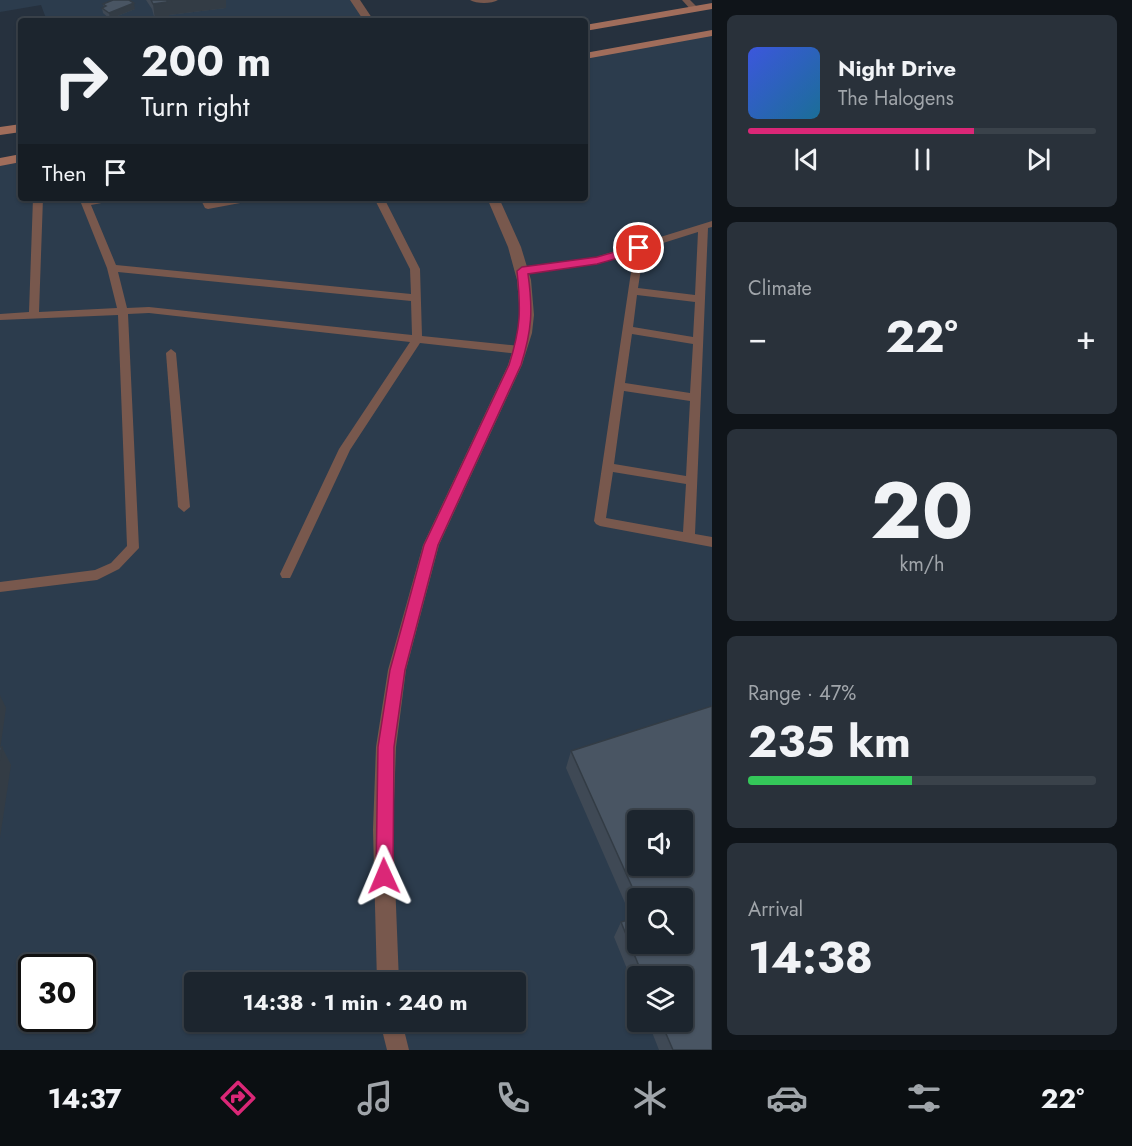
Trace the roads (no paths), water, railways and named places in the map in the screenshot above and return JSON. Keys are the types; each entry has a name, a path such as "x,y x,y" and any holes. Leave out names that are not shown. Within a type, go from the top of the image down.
{"main road":[{"path":"588,27 712,6"},
{"path":"588,55 712,33"},
{"path":"0,131 18,128"},
{"path":"0,162 18,159"}],"street":[{"path":"355,0 367,18"},
{"path":"388,972 383,830 386,747 397,670 431,545 506,384 525,334 526,301 522,271 510,232 494,201"},
{"path":"394,1032 398,1050"}],"lane":[{"path":"474,0 494,0"},
{"path":"686,0 695,9"},
{"path":"33,315 38,201"},
{"path":"0,586 97,575 115,566 133,548 123,311 112,268 87,203 98,201"},
{"path":"206,201 208,206 235,201"},
{"path":"286,574 345,449 417,339 415,269 381,201"},
{"path":"522,271 597,260 707,226 700,299 689,538"},
{"path":"639,248 600,521 712,542"},
{"path":"112,268 417,298"},
{"path":"633,291 700,299"},
{"path":"0,317 148,310 520,350"},
{"path":"627,330 698,341"},
{"path":"171,353 184,507"},
{"path":"620,386 695,398"},
{"path":"608,467 691,481"}]}
